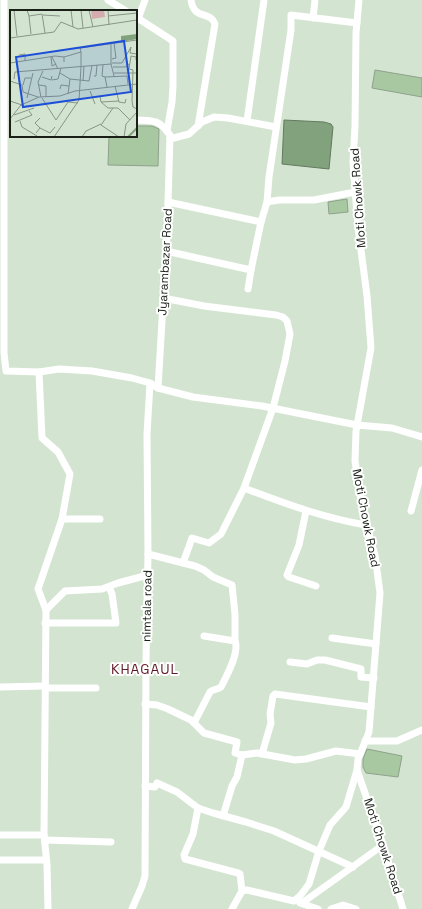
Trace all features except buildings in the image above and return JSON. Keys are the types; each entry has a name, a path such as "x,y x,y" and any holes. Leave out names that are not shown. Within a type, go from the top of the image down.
{"street":[{"path":"4,0 8,115 4,353 6,371 39,372 59,369 92,371 132,378 150,383 158,388 193,397 273,408 357,425 392,428 422,437"},
{"path":"108,0 124,10"},
{"path":"137,18 145,0"},
{"path":"191,0 196,12 210,18 214,24 198,126"},
{"path":"247,121 264,0"},
{"path":"313,18 315,0"},
{"name":"Moti Chowk Road","path":"358,0 353,162 358,227 367,296 371,348 357,425 355,461 363,514 374,555 380,593 369,732 358,759 357,770 403,909"},
{"path":"248,289 261,222 267,202 269,177 291,30 291,15 357,23"},
{"name":"Jyarambazar Road","path":"137,18 173,41 173,86 169,135 166,251 158,388"},
{"path":"137,120 154,121 162,124 169,135 189,134 207,119 214,117 247,121 276,127"},
{"path":"267,202 279,200 314,200 355,192"},
{"path":"168,202 261,222"},
{"path":"166,251 251,270"},
{"path":"163,298 204,306 276,315 283,317 287,321 290,334 273,408 244,488 221,534 209,543 192,538 183,563"},
{"path":"39,372 42,438 58,452 70,474 62,519 38,589 46,610 45,838 48,909"},
{"name":"nimtala road","path":"132,909 145,876 148,575 147,434 150,383"},
{"path":"411,511 422,470"},
{"path":"244,488 306,511 341,521 366,525"},
{"path":"306,511 299,545 287,575 316,586"},
{"path":"62,519 100,519"},
{"path":"148,554 194,566 232,585 236,614 234,642 236,644 236,652 221,687 210,692 194,722"},
{"path":"46,610 65,591 109,588 118,583 148,575"},
{"path":"46,623 116,623 112,594 109,588"},
{"path":"204,636 234,642"},
{"path":"332,638 376,644"},
{"path":"290,662 307,664 317,660 325,660 361,669 361,677 374,678"},
{"path":"0,687 96,688"},
{"path":"262,754 271,723 270,714 273,696 275,694 371,707"},
{"path":"146,704 168,709 191,720 204,733 237,742 234,753 242,755 262,754 295,760 306,759 336,751 360,754"},
{"path":"366,741 397,741 422,730"},
{"path":"223,816 232,786 237,777 242,755"},
{"path":"294,901 309,884 319,851 330,826 346,807 357,770"},
{"path":"145,786 155,787 157,783 177,792 198,808 267,829 353,867"},
{"path":"198,808 193,834 184,855 185,859 238,872 240,874 242,891 232,909"},
{"path":"0,836 111,842"},
{"path":"302,903 383,845"},
{"path":"0,860 46,860"},
{"path":"242,891 247,890 294,901 318,909"},
{"path":"331,909 343,905 356,909"}],"shaded area":[{"path":"284,120 324,122 331,124 333,127 329,169 282,164"}],"district":[{"name":"KHAGAUL","path":"145,669"}]}
